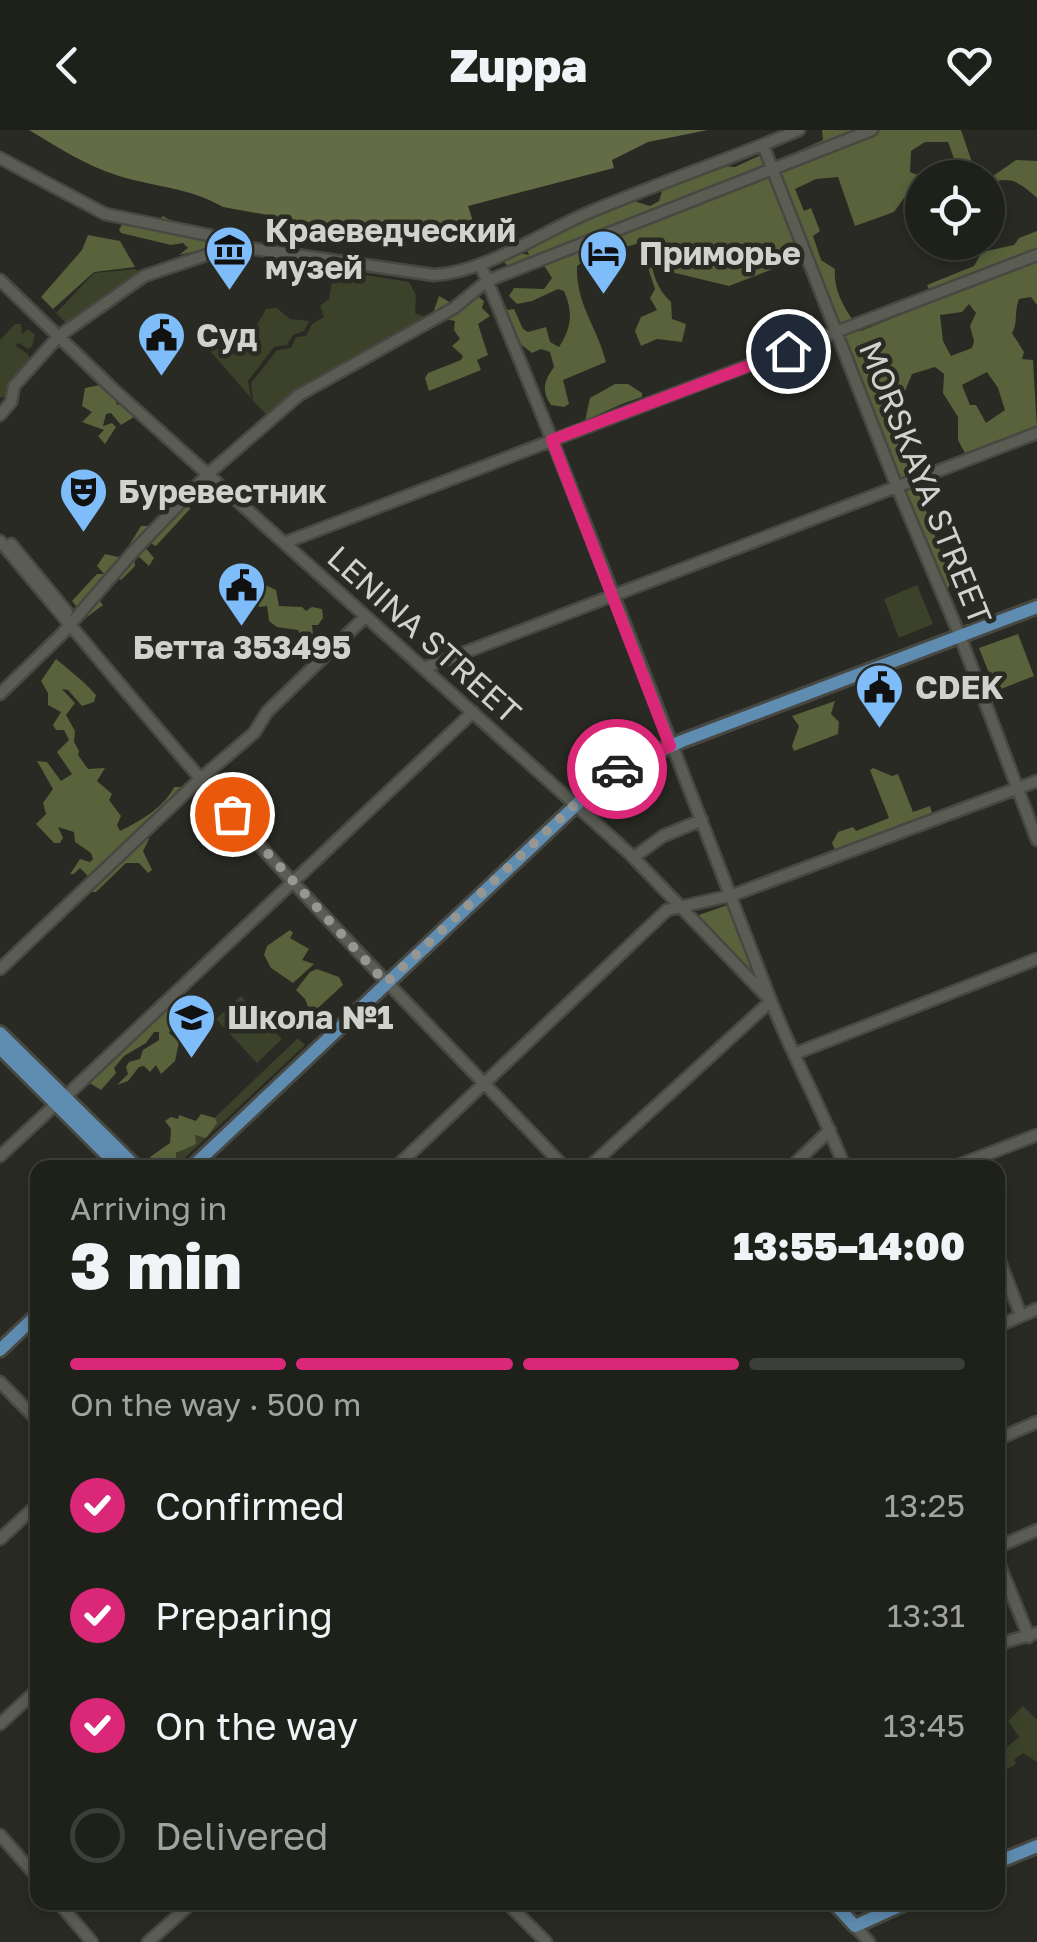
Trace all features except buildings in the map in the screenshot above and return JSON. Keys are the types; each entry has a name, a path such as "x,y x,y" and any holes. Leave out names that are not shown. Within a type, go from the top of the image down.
{"main road":[{"path":"199,1160 610,773 670,746 1037,607"},
{"path":"0,1033 113,1160"},
{"path":"0,1048 128,1160"},
{"path":"0,1350 30,1322"},
{"path":"1005,1859 1037,1846"},
{"path":"840,1910 855,1926 890,1910"}],"street":[{"path":"0,158 105,214 208,235 234,246 434,276 458,274 480,266 588,213 799,130"},
{"path":"0,694 72,623 208,474 312,385 454,308 487,281 872,130"},
{"name":"MORSKAYA STREET","path":"763,145 960,636 1037,840"},
{"path":"0,415 12,402 14,386 59,336 144,276 234,246"},
{"path":"284,543 1037,255"},
{"path":"480,266 772,1001 842,1160"},
{"name":"LENINA STREET","path":"0,280 362,620 424,668 634,857 772,1001"},
{"path":"424,668 1037,434"},
{"path":"3,544 200,778 386,983 557,1160"},
{"path":"0,970 200,778 254,733 267,712 362,620"},
{"path":"0,1156 473,712"},
{"path":"403,1160 667,910 733,896 1037,780"},
{"path":"634,857 664,836 702,820"},
{"path":"794,1054 1037,959"},
{"path":"597,1160 772,1001"},
{"path":"798,1160 830,1130"},
{"path":"973,1160 1037,1135"},
{"path":"1005,1274 1022,1316"},
{"path":"1005,1323 1037,1310"},
{"path":"0,1382 30,1414"},
{"path":"1005,1436 1037,1422"},
{"path":"0,1539 30,1511"},
{"path":"1005,1543 1037,1530"},
{"path":"1005,1576 1033,1635 1005,1642"},
{"path":"0,1724 30,1696"},
{"path":"0,1835 30,1868"},
{"path":"65,1910 92,1942"},
{"path":"148,1942 184,1910"},
{"path":"514,1910 546,1942"},
{"path":"855,1926 869,1942"}],"shaded area":[{"path":"29,130 708,130 648,142 612,160 614,168 468,206 476,231 449,240 408,240 223,207 186,192 107,172"},
{"path":"822,130 961,130 971,160 954,160 948,142 925,142 911,151 911,160 905,160 905,199 894,212 855,226 838,177 816,179 795,189 804,211 811,208 820,231 813,236 821,260 835,269 839,294 861,331 934,301 927,285 974,266 977,260 1005,260 1005,247 1037,231 1037,305 1031,297 1019,299 1012,333 1024,352 1022,359 1033,360 1037,429 967,457 958,440 958,417 943,393 944,374 935,367 912,374 901,401 890,406 912,476 900,483 810,255 729,286 671,272 663,244 652,245 652,268 671,302 672,319 686,324 682,342 657,339 641,346 635,331 641,317 657,310 650,298 655,289 640,243 592,256 577,266 578,280 583,304 606,362 563,380 569,404 551,405 545,390 554,367 550,352 541,349 532,353 519,343 510,321 503,326 498,324 494,307 501,303 508,310 514,309 528,332 546,327 550,342 559,347 569,326 567,299 564,291 558,289 517,304 509,296 514,288 544,289 552,278 538,256 508,266 500,258 508,251 529,255 526,248 533,234 570,214 624,198 650,206 659,201 664,185 710,165 735,167 765,153 773,169 787,156 823,140","holes":["969,304 976,313 970,326 972,348 951,356 943,341 940,315 962,312","987,372 998,388 1005,410 986,423 976,405 970,405 962,385"]},
{"path":"1016,160 1037,161 1037,198 1005,181 1005,168"},
{"path":"163,216 207,241 206,249 179,255 188,248 183,243 171,245 119,230 126,217 157,222"},
{"path":"88,235 120,241 135,267 94,272 53,309 41,297 82,250"},
{"path":"136,269 140,275 69,326 56,313 94,273"},
{"path":"334,270 409,282 416,295 415,313 428,318 298,391 268,416 253,401 251,383 277,350 291,348 296,337 306,336 312,324 324,317 320,306 329,299"},
{"path":"476,295 484,301 482,308 490,316 478,324 488,355 477,360 481,370 429,391 425,378 428,373 463,356 452,346 460,339 454,330 455,321 435,317 433,313 439,296 458,307"},
{"path":"277,308 290,319 309,321 304,331 293,335 287,345 274,347 248,381 251,398 204,344 243,341 266,309"},
{"path":"15,324 21,324 22,334 28,329 35,335 28,349 19,343 15,345 29,355 29,363 11,395 0,398 0,340"},
{"path":"111,383 117,405 124,403 136,408 134,417 121,425 111,413 106,414 103,426 112,423 116,427 105,444 98,436 104,430 82,422 92,412 82,406 85,388"},
{"path":"615,384 628,384 642,397 585,421 590,398"},
{"path":"189,480 200,489 210,488 212,495 206,501 194,493 189,500 190,509 156,546 148,542 144,546 154,558 149,566 138,552 134,555 135,566 121,580 116,575 96,596 103,605 79,623 72,601 97,574 104,574 97,566 105,554 123,555 141,526 155,526 165,511 162,507 174,500"},
{"path":"917,486 948,572 950,585 946,590 905,492"},
{"path":"244,578 250,586 259,582 276,590 279,606 302,607 306,611 312,607 322,609 323,618 318,625 312,625 313,634 302,639 298,630 277,627 269,621 267,606 259,607 256,599 251,603 244,597 245,588 238,582"},
{"path":"917,585 933,624 899,638 884,599"},
{"path":"1018,634 1034,676 996,691 979,648"},
{"path":"56,659 96,695 94,702 82,706 68,690 62,689 75,703 66,715 75,731 78,755 88,769 105,768 97,781 112,794 109,800 121,816 117,825 120,831 152,812 174,787 182,787 184,792 143,839 149,839 143,851 152,870 148,873 139,863 126,863 96,892 89,892 114,865 94,870 89,877 80,868 70,874 80,859 93,859 91,853 75,842 74,832 58,827 63,838 54,843 36,824 46,814 43,803 53,789 37,761 47,762 61,781 72,774 57,752 69,740 64,730 56,730 53,725 61,712 48,705 48,693 41,681"},
{"path":"835,701 831,714 839,722 838,734 794,751 799,726 792,716"},
{"path":"870,770 892,776 898,774 913,812 930,806 932,813 835,850 832,843 838,832 853,827 856,831 889,818"},
{"path":"730,904 756,980 696,916"},
{"path":"290,930 290,938 309,949 302,960 314,964 293,983 271,968 264,955 267,946"},
{"path":"317,969 339,977 343,985 308,1017 310,1024 301,1032 295,1031 293,1025 309,1009 296,990"},
{"path":"178,992 188,998 171,1015 174,1023 169,1033 179,1042 175,1061 161,1074 156,1065 150,1072 139,1067 128,1081 117,1085 128,1074 129,1062 140,1059 143,1050 159,1040 159,1032 154,1032 146,1043 124,1056 101,1090 88,1082 155,1016 161,1015"},
{"path":"241,996 282,1039 257,1063 216,1019"},
{"path":"298,1038 305,1045 182,1160 170,1160"},
{"path":"201,1114 215,1118 217,1123 206,1138 195,1135 196,1144 176,1153 176,1160 151,1160 170,1143 171,1129 165,1121 171,1117 178,1119 179,1115 196,1121"},
{"path":"1023,1706 1037,1720 1037,1762 1023,1753 1014,1760 1016,1764 1005,1770 1005,1749 1019,1737 1008,1721"}],"way so far":[{"path":"232,814 386,983 617,769"}],"place":[{"name":"Краеведческий музей","path":"230,292"},
{"name":"Приморье","path":"604,296"},
{"name":"Суд","path":"161,378"},
{"name":"Буревестник","path":"83,534"},
{"name":"Бетта 353495","path":"242,628"},
{"name":"CDEK","path":"880,730"},
{"name":"Школа №1","path":"192,1060"}],"route":[{"path":"617,769 670,746 552,440 788,351"}]}
